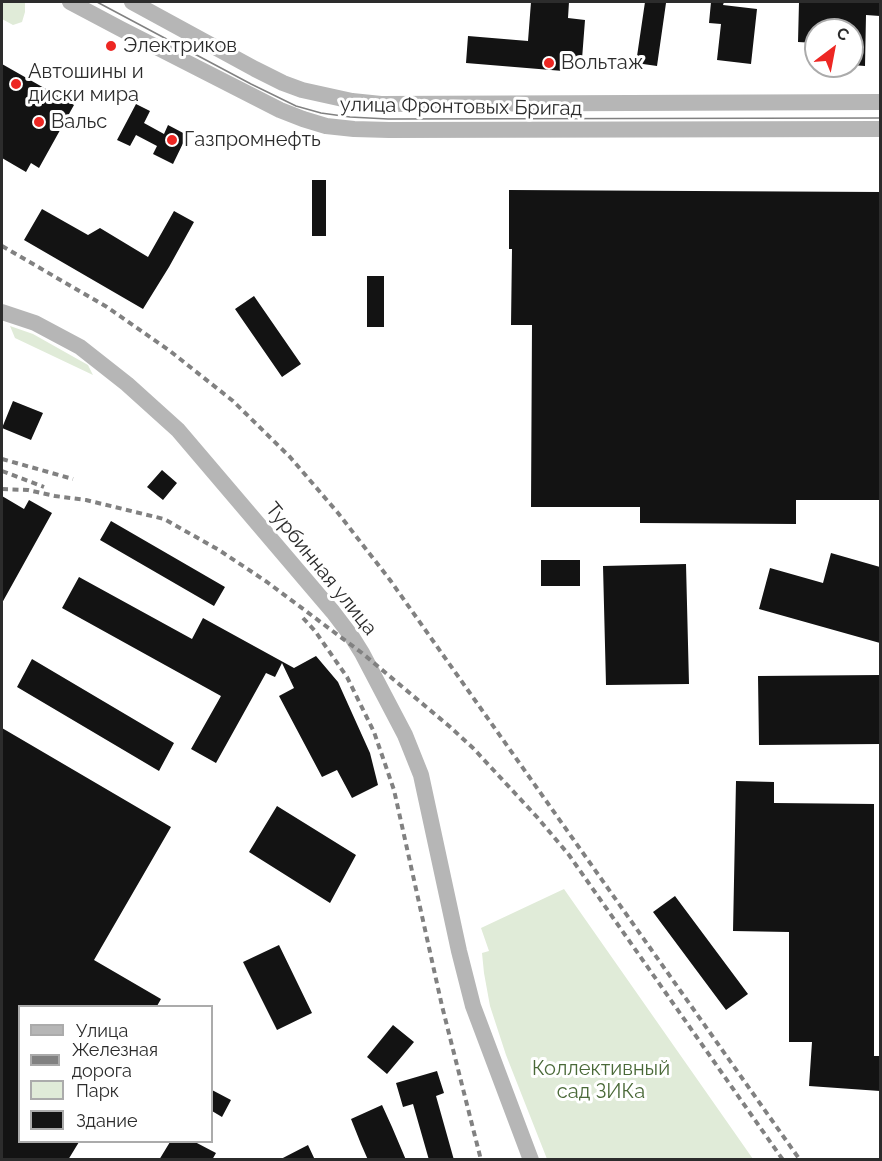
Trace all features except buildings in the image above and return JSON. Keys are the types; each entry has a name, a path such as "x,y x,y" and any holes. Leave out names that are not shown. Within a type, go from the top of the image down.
{"main road":[{"name":"улица Фронтовых Бригад","path":"70,2 280,110 326,126 389,130 880,129"},
{"name":"улица Фронтовых Бригад","path":"132,2 283,82 302,90 352,101 381,104 880,102"},
{"name":"Турбинная улица","path":"2,312 35,323 80,347 127,384 178,430 333,612 362,653 405,735 421,775 473,1006 531,1160"}],"green space":[{"path":"2,2 25,2 22,22 13,25 2,19"},
{"path":"10,326 33,334 88,365 93,375 15,338"},
{"name":"Коллективный сад ЗИКа","path":"564,889 753,1159 547,1159 506,1055 490,1006 482,953 489,951 481,928"}],"tram line":[{"path":"97,2 251,84 296,106 321,113 388,119 880,118"}],"railway":[{"path":"2,246 107,307 170,351 233,401 290,457 338,513 390,580 800,1160"},
{"path":"2,459 73,479"},
{"path":"2,471 44,487"},
{"path":"2,489 28,490 86,500 164,519 219,550 267,582 362,653 449,726 473,748 569,855 783,1160"},
{"path":"303,618 315,631 347,677 374,732 394,790 442,1006 481,1160"}],"place":[{"name":"Электриков","path":"111,46"},
{"name":"Вольтаж","path":"549,63"},
{"name":"Автошины и диски мира","path":"16,84"},
{"name":"Вальс","path":"39,122"},
{"name":"Газпромнефть","path":"172,140"}]}
